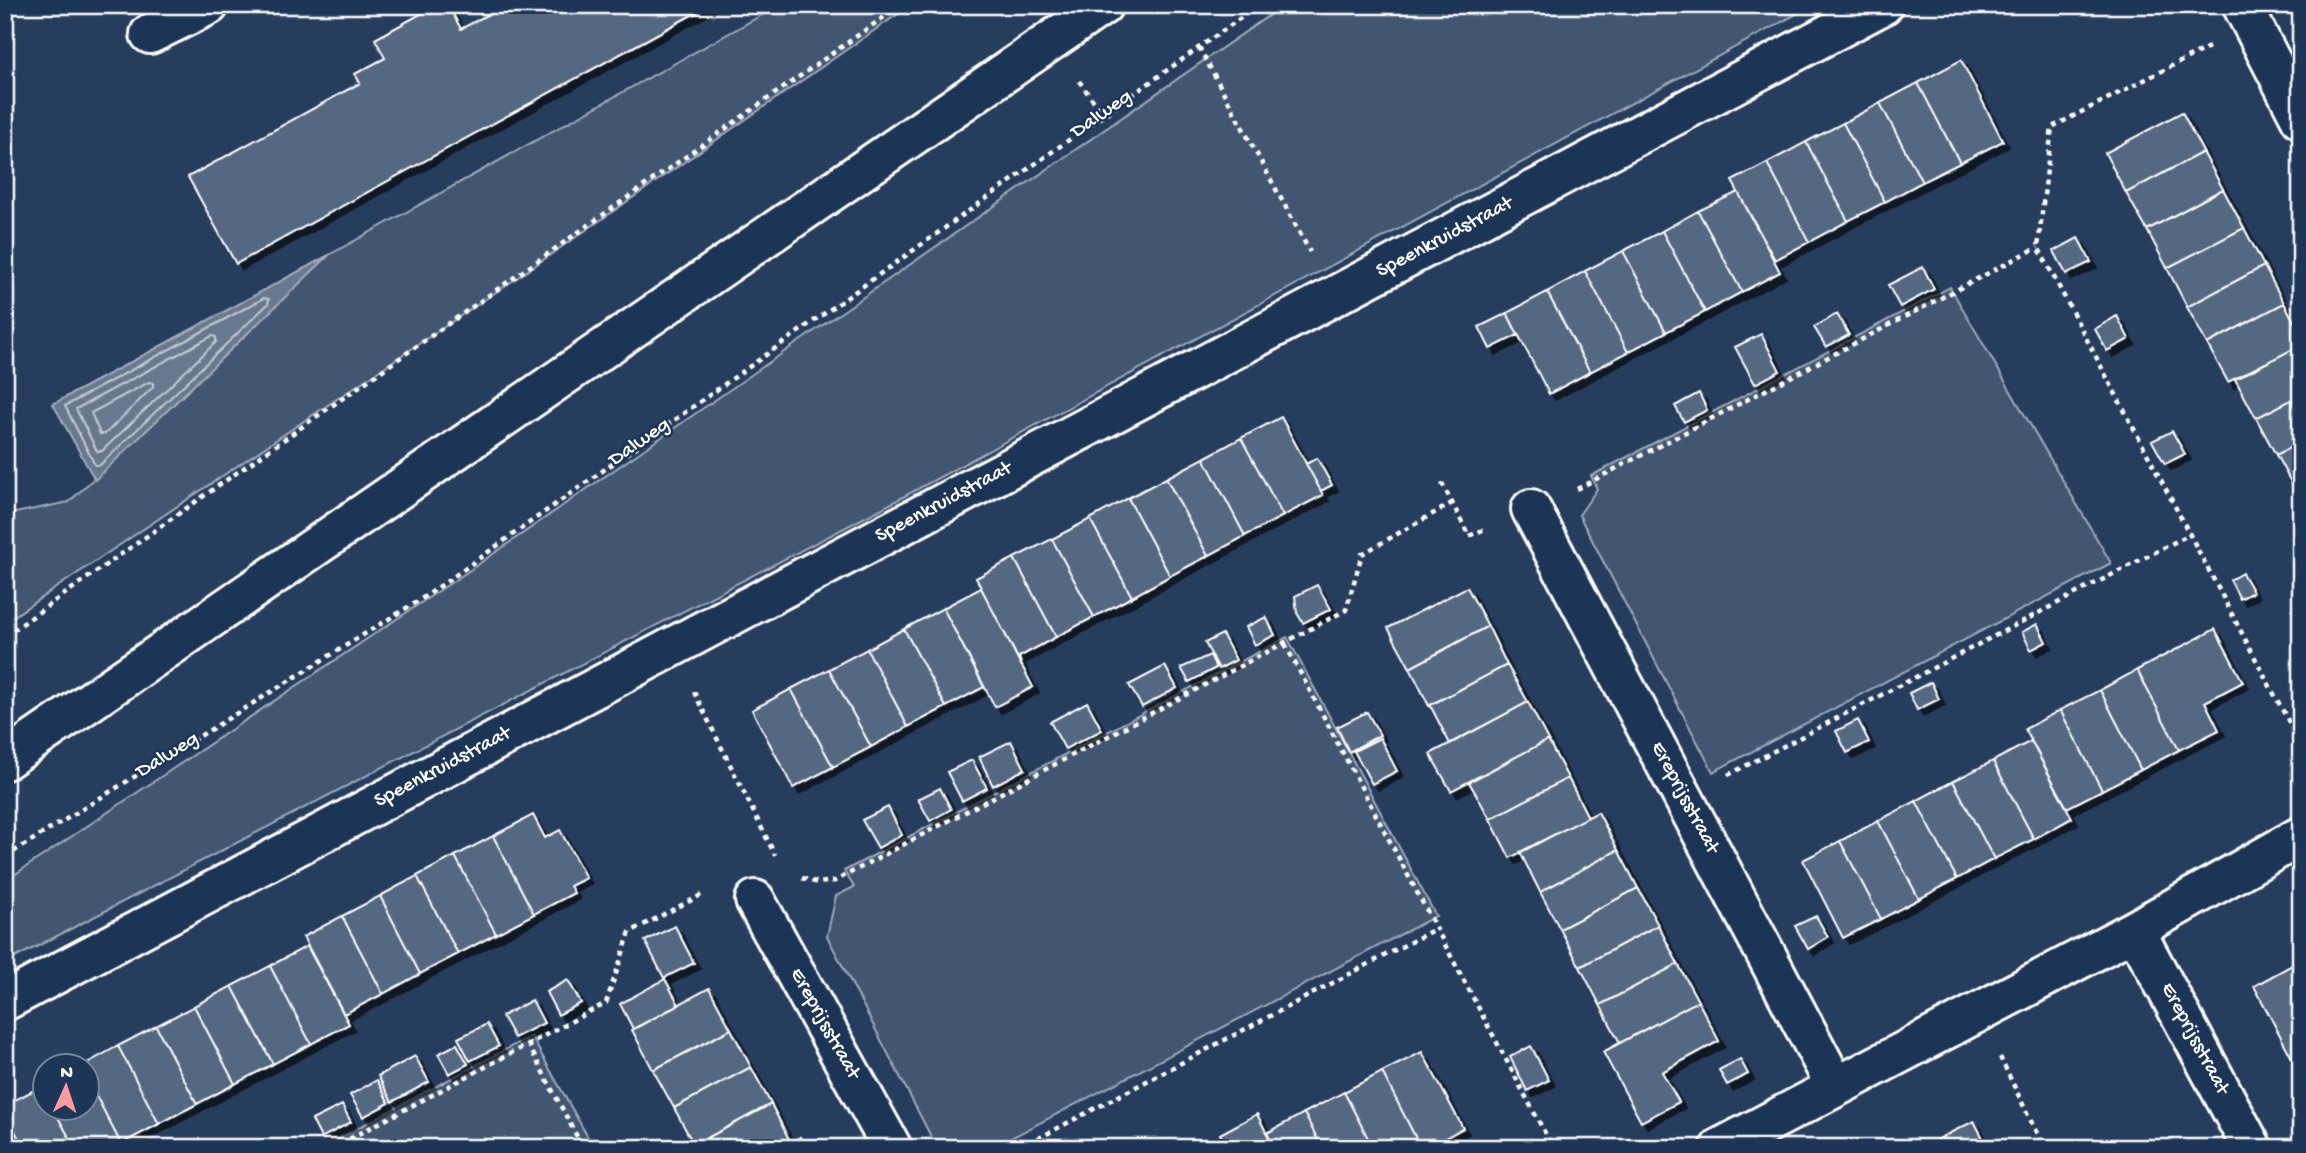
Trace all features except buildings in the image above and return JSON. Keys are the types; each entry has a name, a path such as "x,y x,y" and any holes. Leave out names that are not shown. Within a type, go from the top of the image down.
{"street":[{"path":"150,34 209,5"},
{"path":"5,760 1103,5"},
{"name":"Speenkruidstraat","path":"5,1001 1883,5"},
{"path":"2247,15 2301,119"},
{"name":"Ereprijsstraat","path":"1531,509 1836,1087"},
{"path":"1720,1148 2135,930 2301,836"},
{"name":"Ereprijsstraat","path":"749,886 892,1148"},
{"name":"Ereprijsstraat","path":"2135,930 2252,1148"}],"path":[{"path":"5,636 901,5"},
{"name":"Dalweg","path":"5,857 429,594 1259,5"},
{"path":"2247,15 2052,127 2038,247 2301,745"},
{"path":"1199,47 1334,296"},
{"path":"1531,509 1608,476 2038,247"},
{"path":"796,877 818,883 835,881 1346,610 1362,554 1452,503"},
{"path":"1684,798 2190,534"},
{"path":"1285,644 1553,1148"},
{"path":"672,648 783,861"},
{"path":"332,1148 606,1003 630,932 749,886 777,853"},
{"path":"1020,1148 1437,928"},
{"path":"1978,1013 2044,1148"},
{"path":"528,1044 583,1148"}],"shaded area":[{"path":"780,5 911,5 514,280 5,622 5,515 69,502 329,255"},
{"path":"1284,5 1813,5 877,511 5,963 5,881 470,570"},
{"path":"1950,287 2111,563 1713,772 1579,515 1597,489 1591,476"},
{"path":"1287,637 1436,916 992,1148 937,1148 827,936 836,896 854,887 844,871"},
{"path":"531,1036 594,1148 320,1148"}],"water":[{"path":"329,255 95,480 53,404"}]}
